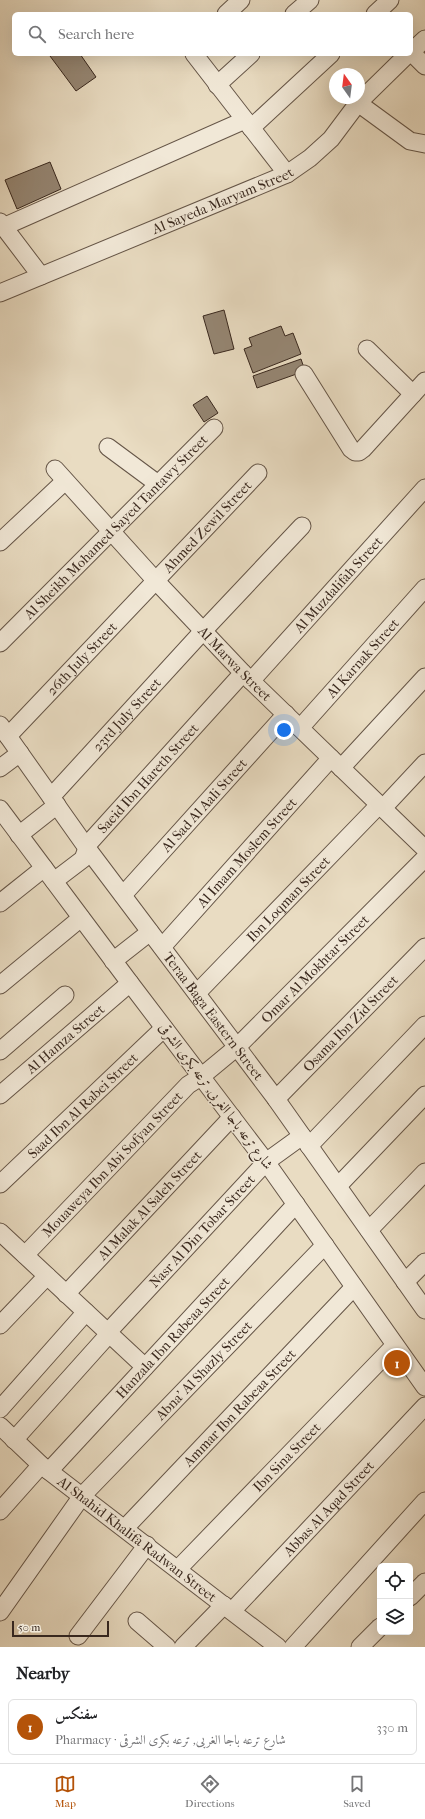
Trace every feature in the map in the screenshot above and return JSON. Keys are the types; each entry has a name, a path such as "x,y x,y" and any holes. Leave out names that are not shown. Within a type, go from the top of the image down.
{"street":[{"path":"228,12 241,0"},
{"path":"296,12 310,0"},
{"path":"376,12 390,0"},
{"path":"413,50 425,39"},
{"path":"413,54 425,66"},
{"path":"195,56 287,174"},
{"path":"217,85 249,56"},
{"path":"41,276 2,224 248,124 329,56"},
{"name":"Al Sayeda Maryam Street","path":"365,96 406,56"},
{"name":"Al Sayeda Maryam Street","path":"0,293 287,174 310,158 331,138 357,104"},
{"path":"359,104 410,141 425,144"},
{"path":"367,349 413,394"},
{"path":"304,374 351,449 355,452 359,452 363,449 425,381"},
{"name":"Al Sheikh Mohamed Sayed Tantawy Street","path":"0,643 214,428"},
{"path":"108,447 158,484"},
{"name":"Ahmed Zewil Street","path":"156,581 258,473"},
{"name":"Al Marwa Street","path":"0,542 60,475 156,581 247,677 381,806 424,850"},
{"name":"Al Muzdalifah Street","path":"247,677 422,498"},
{"name":"23rd July Street","path":"19,834 54,801 203,631 302,526"},
{"name":"26th July Street","path":"4,730 156,581"},
{"name":"Al Karnak Street","path":"300,728 425,588"},
{"name":"Saeid Ibn Hareth Street","path":"0,903 49,875 84,858 87,848 93,839 247,677"},
{"name":"Al Imam Moslem Street","path":"162,947 336,763 425,677"},
{"name":"Al Sad Al Aali Street","path":"123,895 286,714"},
{"name":"Teraa Baga Eastern Street","path":"4,730 87,848 276,1099 425,1310"},
{"path":"0,768 20,753"},
{"name":"Ibn Loqman Street","path":"197,994 425,763"},
{"name":"شارع ترعه باجا الغربى, ترعه بكرى الشرقى","path":"0,808 113,961 266,1162 425,1386"},
{"name":"Omar Al Mokhtar Street","path":"202,1076 237,1047 424,850"},
{"path":"0,985 81,918"},
{"path":"113,961 150,932"},
{"name":"Osama Ibn Zid Street","path":"276,1099 425,947"},
{"name":"Al Hamza Street","path":"0,1095 130,983"},
{"path":"0,1051 65,995"},
{"name":"Nasr Al Din Tobar Street","path":"14,1440 109,1333 266,1162 305,1141 425,1025"},
{"name":"Saad Ibn Al Rabei Street","path":"0,1184 164,1028"},
{"name":"Mouaweya Ibn Abi Sofyan Street","path":"25,1255 188,1084 202,1076"},
{"path":"338,1186 425,1096"},
{"name":"Al Malak Al Saleh Street","path":"66,1294 232,1116"},
{"path":"369,1230 425,1172"},
{"name":"Hanzala Ibn Rabeaa Street","path":"0,1511 145,1367 296,1204"},
{"path":"1,1236 25,1255 145,1367"},
{"name":"Abna' Al Shazly Street","path":"0,1612 82,1496 325,1245"},
{"path":"405,1282 425,1262"},
{"path":"0,1325 47,1276"},
{"name":"Ammar Ibn Rabeaa Street","path":"125,1528 354,1287"},
{"path":"0,1409 86,1312"},
{"name":"Ibn Sina Street","path":"178,1569 395,1345"},
{"name":"Abbas Al Aqad Street","path":"183,1647 228,1608 425,1406"},
{"name":"Al Shahid Khalifa Radwan Street","path":"0,1426 45,1468 148,1545 278,1647"},
{"path":"293,1647 425,1500"},
{"path":"78,1636 148,1545"},
{"path":"413,1594 425,1582"},
{"path":"137,1621 167,1647"},
{"path":"360,1647 377,1630"}],"building":[{"path":"50,56 81,56 96,77 76,91"},
{"path":"50,162 61,189 17,209 5,180"},
{"path":"224,310 234,349 214,354 203,316"},
{"path":"281,326 285,336 293,333 301,354 253,373 244,349 252,346 249,338"},
{"path":"301,359 305,371 257,388 253,376"},
{"path":"207,396 218,413 204,422 193,405"}],"place":[{"name":"سفنكس","path":"397,1363"}]}
